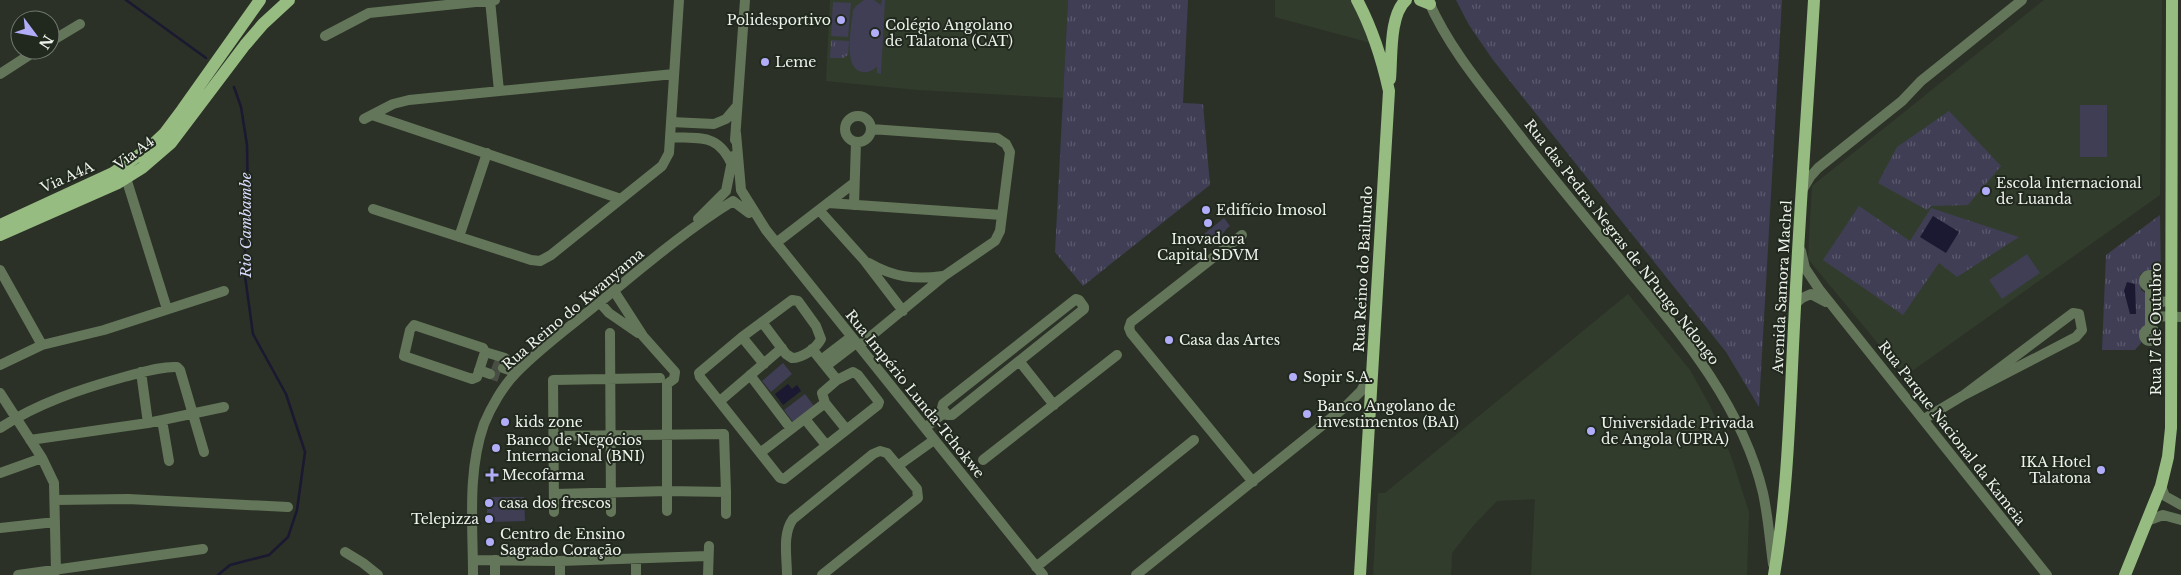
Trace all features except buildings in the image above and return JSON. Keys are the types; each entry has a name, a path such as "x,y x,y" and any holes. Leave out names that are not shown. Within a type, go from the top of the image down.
{"main road":[{"name":"Via A4A","path":"0,225 128,164 164,134 187,113 235,33 260,0"},
{"name":"Via A4","path":"0,235 126,178 155,158 171,143 187,113 245,45 263,24 290,0"},
{"name":"Rua Reino do Bailundo","path":"1357,0 1367,18 1381,53 1389,91 1360,575"},
{"path":"1389,91 1394,23 1401,4 1406,0"},
{"name":"Avenida Samora Machel","path":"1774,575 1785,494 1814,0"},
{"name":"Rua 17 de Outubro","path":"2125,575 2161,486 2168,457 2171,428 2176,316 2159,302 2172,76 2172,0"}],"street":[{"path":"490,0 499,91"},
{"path":"325,36 370,13 495,0"},
{"path":"373,209 531,260 540,261 551,255 662,166 669,153 679,0"},
{"name":"Rua Império Lunda-Tchokwe","path":"745,0 736,133 726,191 727,197 743,207 766,230"},
{"path":"1802,195 1810,177 1826,162 1902,101 1921,81 2022,0"},
{"name":"Rua das Pedras Negras de NPungo Ndongo","path":"1426,1 1471,72 1540,164 1670,320 1719,390 1744,441 1762,492 1774,575"},
{"path":"60,36 80,24"},
{"path":"0,74 22,60"},
{"path":"621,199 406,125 368,117 393,104 409,100 674,74"},
{"path":"406,125 399,120 397,113 400,104 409,100"},
{"path":"671,122 714,124 726,119 737,106"},
{"path":"861,116 870,122 871,129 867,138 856,142 848,138 846,123 849,119 861,116"},
{"path":"713,140 714,124"},
{"path":"824,363 903,310 944,276 995,240 1000,231 1010,152 1006,144 998,138 871,129"},
{"name":"Rua Império Lunda-Tchokwe","path":"736,133 741,190 766,230 1040,571"},
{"path":"670,137 713,140 724,149 732,165"},
{"path":"854,205 856,142"},
{"path":"1805,146 1813,163 1821,164 1826,162"},
{"path":"459,237 487,153"},
{"path":"126,178 167,309"},
{"path":"776,243 854,183"},
{"path":"726,191 732,186 737,186 741,190 739,198 733,201"},
{"name":"Rua Reino do Kwanyama","path":"672,244 726,191"},
{"name":"Rua Reino do Kwanyama","path":"473,567 475,458 502,371 600,303 672,244 733,201"},
{"path":"828,203 1002,215"},
{"path":"819,210 864,260 903,310"},
{"path":"1242,235 1131,322 1129,328 1131,333 1253,482"},
{"name":"Rua Parque Nacional da Kameia","path":"1799,240 1804,268 2047,575"},
{"path":"864,260 897,276 922,279 944,276"},
{"path":"0,270 42,345"},
{"path":"2150,287 2159,302 2150,316 2150,328"},
{"path":"0,366 42,345 104,330 224,291"},
{"path":"614,292 666,373 667,512"},
{"name":"Rua Parque Nacional da Kameia","path":"1795,304 1802,298 1812,294 1835,309"},
{"path":"762,322 788,356 792,358 799,357 819,343 820,332 795,299 762,322 742,337 699,373 760,453 782,479 878,406 879,402 858,375 853,372 848,373 823,390 822,396 825,403 846,429"},
{"path":"1076,300 1079,300 1084,306 1084,309 1020,362 952,415 949,416 945,412 943,404 1076,300"},
{"path":"609,313 622,302"},
{"path":"600,303 609,313 643,336"},
{"path":"1924,419 1964,395 2076,337 2082,330 2080,316 2077,312 2073,313 1964,395"},
{"path":"2150,316 2176,316"},
{"path":"414,325 482,347 482,361 476,378 472,379 407,357 404,353 410,330 414,325"},
{"path":"610,333 611,512"},
{"path":"742,337 764,364"},
{"path":"720,401 782,348"},
{"path":"812,349 837,380"},
{"path":"983,460 1118,356"},
{"path":"482,361 502,371"},
{"path":"482,361 502,371"},
{"path":"1136,575 1355,398 1366,383 1373,361"},
{"path":"1020,362 1054,405"},
{"path":"0,428 16,417 74,392 142,372 177,367 180,370 204,452"},
{"path":"142,372 148,423"},
{"path":"554,512 553,380 610,380 666,373"},
{"path":"750,375 792,429"},
{"path":"0,393 42,458 54,483 55,522 50,573"},
{"path":"760,453 825,403"},
{"path":"30,440 148,423 224,407"},
{"path":"925,428 945,412"},
{"path":"805,418 826,445"},
{"path":"162,420 169,461"},
{"path":"554,436 724,434 726,514"},
{"path":"899,465 934,440"},
{"path":"1040,571 1194,440"},
{"path":"788,575 786,535 789,524 796,515 876,452 887,453 899,465 918,491 918,498 822,575"},
{"path":"0,473 42,458"},
{"path":"2161,486 2165,496 2178,503"},
{"path":"555,494 667,491 726,492"},
{"path":"55,500 128,499 288,507"},
{"path":"2170,516 2166,509 2168,504 2178,503"},
{"path":"2147,521 2160,515 2181,520"},
{"path":"0,528 55,522"},
{"path":"18,575 98,570 204,549"},
{"path":"473,567 560,561 636,559 709,551 708,575"},
{"path":"345,552 363,562 378,575"},
{"path":"636,559 636,575"},
{"path":"560,561 560,575"}],"shaded area":[{"path":"830,0 1068,0 1063,98 918,90 826,81"},
{"path":"1275,0 1351,0 1371,43 1275,17"},
{"name":"Escola Internacional de Luanda","path":"2044,0 2162,0 2160,195 1905,376 1808,259 1812,186"},
{"path":"1933,216 1959,232 1946,253 1920,237"},
{"path":"2127,282 2135,284 2136,314 2130,314 2124,291"},
{"name":"Universidade Privada de Angola (UPRA)","path":"1628,294 1690,370 1710,406 1731,456 1749,512 1747,575 1531,575 1535,499 1497,501 1473,526 1452,553 1451,575 1373,575 1378,493 1385,493"},
{"path":"788,384 792,389 797,385 801,391 783,405 775,394"}],"green space":[{"path":"864,0 874,0 881,5 882,0 885,0 881,74 877,73 877,67 869,72 859,71 851,61 850,44 853,10"},
{"path":"1068,0 1188,0 1183,103 1203,104 1210,185 1083,286 1055,252"},
{"path":"1456,0 1782,0 1759,407 1726,352 1493,60 1469,25"},
{"name":"Polidesportivo","path":"833,2 851,3 848,37 831,36"},
{"path":"831,40 849,41 848,55 843,58 830,58"},
{"path":"2080,105 2107,105 2107,157 2080,157"},
{"path":"1949,111 2001,166 1968,205 1931,206 1927,210 1878,183 1897,147"},
{"path":"1859,206 1910,241 1931,208 2019,237 1957,277 1939,263 1903,315 1823,260"},
{"path":"2160,215 2161,277 2152,269 2140,274 2141,290 2147,294 2148,325 2141,329 2141,343 2135,350 2102,350 2106,255"},
{"path":"1224,218 1230,226 1213,246 1204,234"},
{"path":"2027,254 2040,273 2002,299 1989,280"},
{"path":"783,363 792,374 771,392 762,381"},
{"path":"805,394 814,406 793,422 784,410"},
{"path":"487,497 524,497 525,521 487,522"}],"waterway":[{"name":"Rio Cambambe","path":"126,0 206,58"},
{"name":"Rio Cambambe","path":"218,575 230,565 269,555 288,537 297,510 305,452 286,394 253,334 244,269 248,202 247,145 241,107 234,87"}],"tunnel":[{"path":"493,364 503,368"},
{"path":"490,374 499,377"}],"place":[{"name":"Polidesportivo","path":"841,20"},
{"name":"Colégio Angolano de Talatona (CAT)","path":"875,33"},
{"name":"Leme","path":"765,62"},
{"name":"Escola Internacional de Luanda","path":"1986,191"},
{"name":"Edifício Imosol","path":"1206,210"},
{"name":"Inovadora Capital SDVM","path":"1208,223"},
{"name":"Casa das Artes","path":"1169,340"},
{"name":"Sopir S.A.","path":"1293,377"},
{"name":"Banco Angolano de Investimentos (BAI)","path":"1307,414"},
{"name":"kids zone","path":"505,422"},
{"name":"Universidade Privada de Angola (UPRA)","path":"1591,431"},
{"name":"Banco de Negócios Internacional (BNI)","path":"496,448"},
{"name":"IKA Hotel Talatona","path":"2101,470"},
{"name":"Mecofarma","path":"492,475"},
{"name":"casa dos frescos","path":"489,503"},
{"name":"Telepizza","path":"489,519"},
{"name":"Centro de Ensino Sagrado Coração","path":"490,542"}]}
